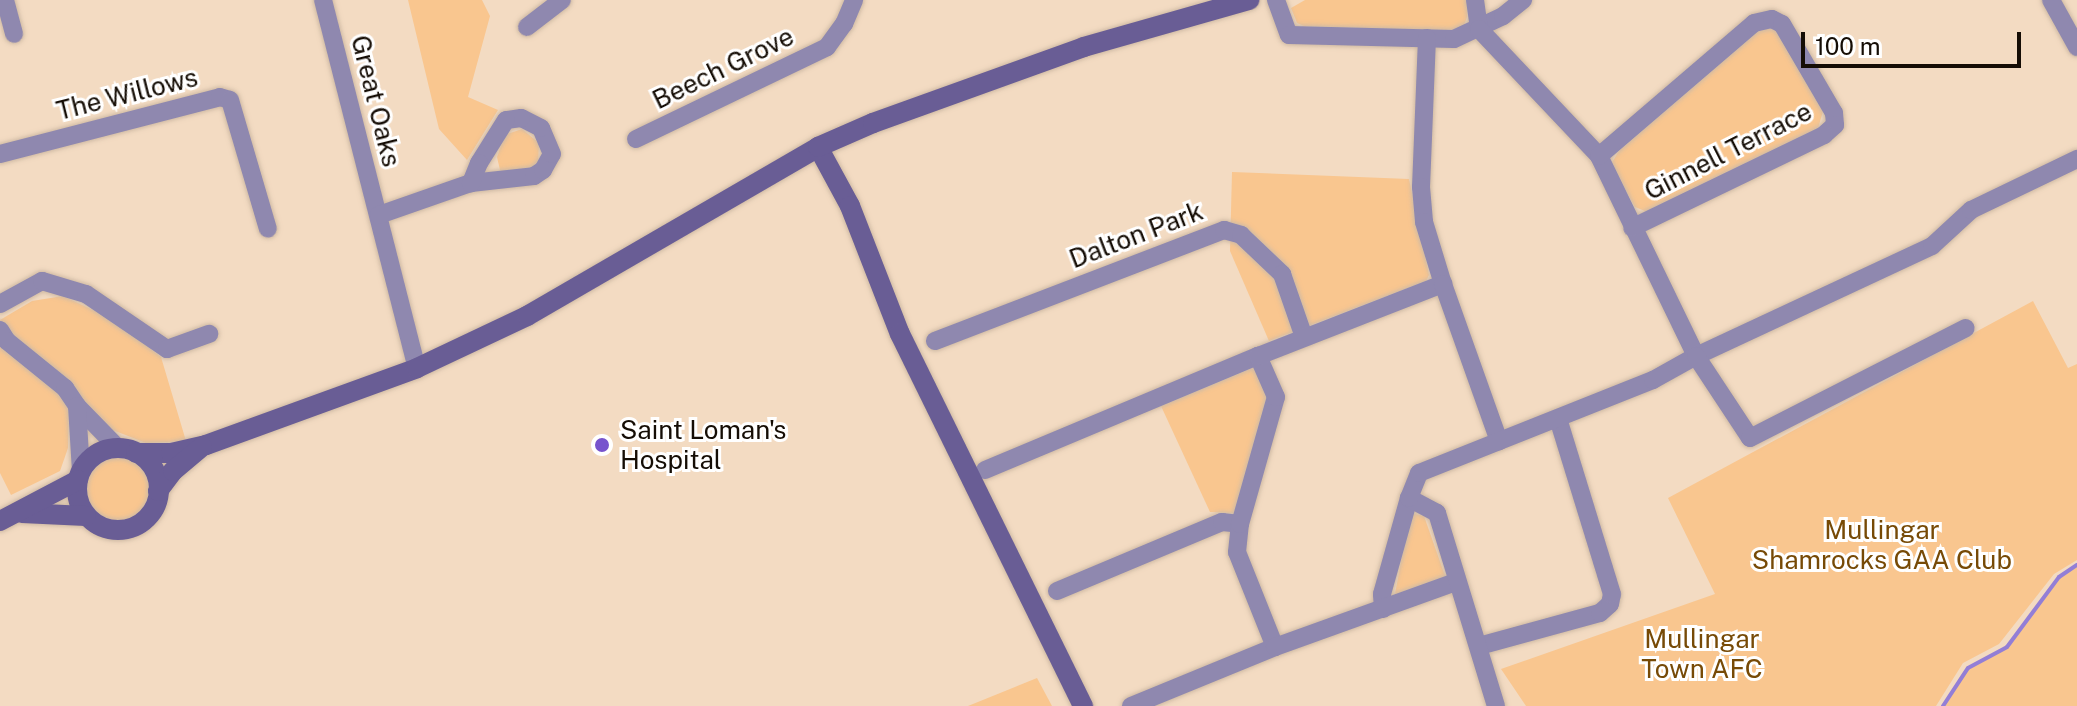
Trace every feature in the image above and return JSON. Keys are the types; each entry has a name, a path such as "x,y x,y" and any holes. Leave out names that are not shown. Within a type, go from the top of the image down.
{"street":[{"path":"5,0 14,34"},
{"name":"Great Oaks","path":"323,0 417,368"},
{"path":"527,27 562,0"},
{"name":"Beech Grove","path":"636,139 827,47 844,24 854,0"},
{"path":"10,516 79,476 96,455 127,451 171,453 206,445 417,368 527,316 818,147 873,123 1084,47 1249,0"},
{"path":"1276,0 1289,35 1454,39 1479,29 1523,0"},
{"path":"1475,0 1479,29"},
{"path":"2051,0 2077,47"},
{"name":"Ginnell Terrace","path":"1599,156 1754,23 1772,19 1782,24 1834,113 1835,125 1824,135 1632,228"},
{"name":"Ginnell Terrace","path":"1479,29 1599,156 1696,356 1750,438 1966,328"},
{"path":"1427,38 1421,187 1424,222 1499,441"},
{"name":"The Willows","path":"0,154 220,97 230,100 268,229"},
{"path":"379,215 471,183 534,176 543,170 552,154 541,128 521,118 506,120 490,143 471,183"},
{"path":"818,147 850,206 900,334 1083,706"},
{"path":"1383,609 1382,594 1419,473 1653,380 1696,356 1932,246 1971,210 2077,159"},
{"name":"Dalton Park","path":"935,341 1224,230 1241,235 1282,274 1304,337"},
{"path":"0,304 42,281 86,294 167,349 209,334"},
{"path":"985,470 1304,337 1443,284"},
{"path":"0,330 7,341 65,388 77,406 127,451 150,465 158,491"},
{"path":"1258,356 1276,397 1240,524 1237,552 1275,647"},
{"path":"77,406 78,500 86,516 104,528 133,527 148,516 158,491 173,471 206,445"},
{"path":"1479,646 1600,613 1610,604 1612,594 1558,419"},
{"path":"1409,498 1437,513 1496,706"},
{"path":"10,516 86,516"},
{"path":"1057,591 1222,522 1240,524"},
{"path":"1131,706 1275,647 1456,582"}],"green space":[{"path":"408,0 482,0 490,16 468,97 498,110 467,160 439,129"},
{"path":"1305,0 1467,0 1467,17 1464,26 1457,31 1304,26 1297,23 1291,8"},
{"path":"1759,29 1776,29 1823,111 1817,132 1650,213 1635,207 1611,164 1619,151"},
{"path":"522,129 539,143 538,167 506,175 500,170 497,157 507,134"},
{"path":"1232,172 1409,179 1429,275 1426,281 1269,341 1230,251"},
{"path":"63,296 110,318 161,357 186,441 146,443 110,429 69,394 68,448 60,471 11,495 0,473 0,320 32,301"},
{"name":"Mullingar Shamrocks GAA Club","path":"2033,301 2068,368 2077,364 2077,560 2054,574 1999,644 1963,663 1936,706 1526,706 1501,669 1715,594 1668,498"},
{"path":"1255,367 1268,399 1235,513 1210,512 1161,406"},
{"path":"117,453 142,463 152,488 142,513 117,523 92,513 82,488 92,463"},
{"path":"1410,513 1424,516 1449,587 1393,605"},
{"path":"2077,565 2077,706 1943,706 1968,668 2007,647 2059,577"},
{"path":"1037,678 1052,706 968,706"}],"waterway":[{"path":"1943,706 1968,668 2007,647 2059,577 2077,565"}],"place":[{"name":"Saint Loman's Hospital","path":"602,445"}],"park label":[{"name":"Mullingar Town AFC","path":"1702,654"}]}
